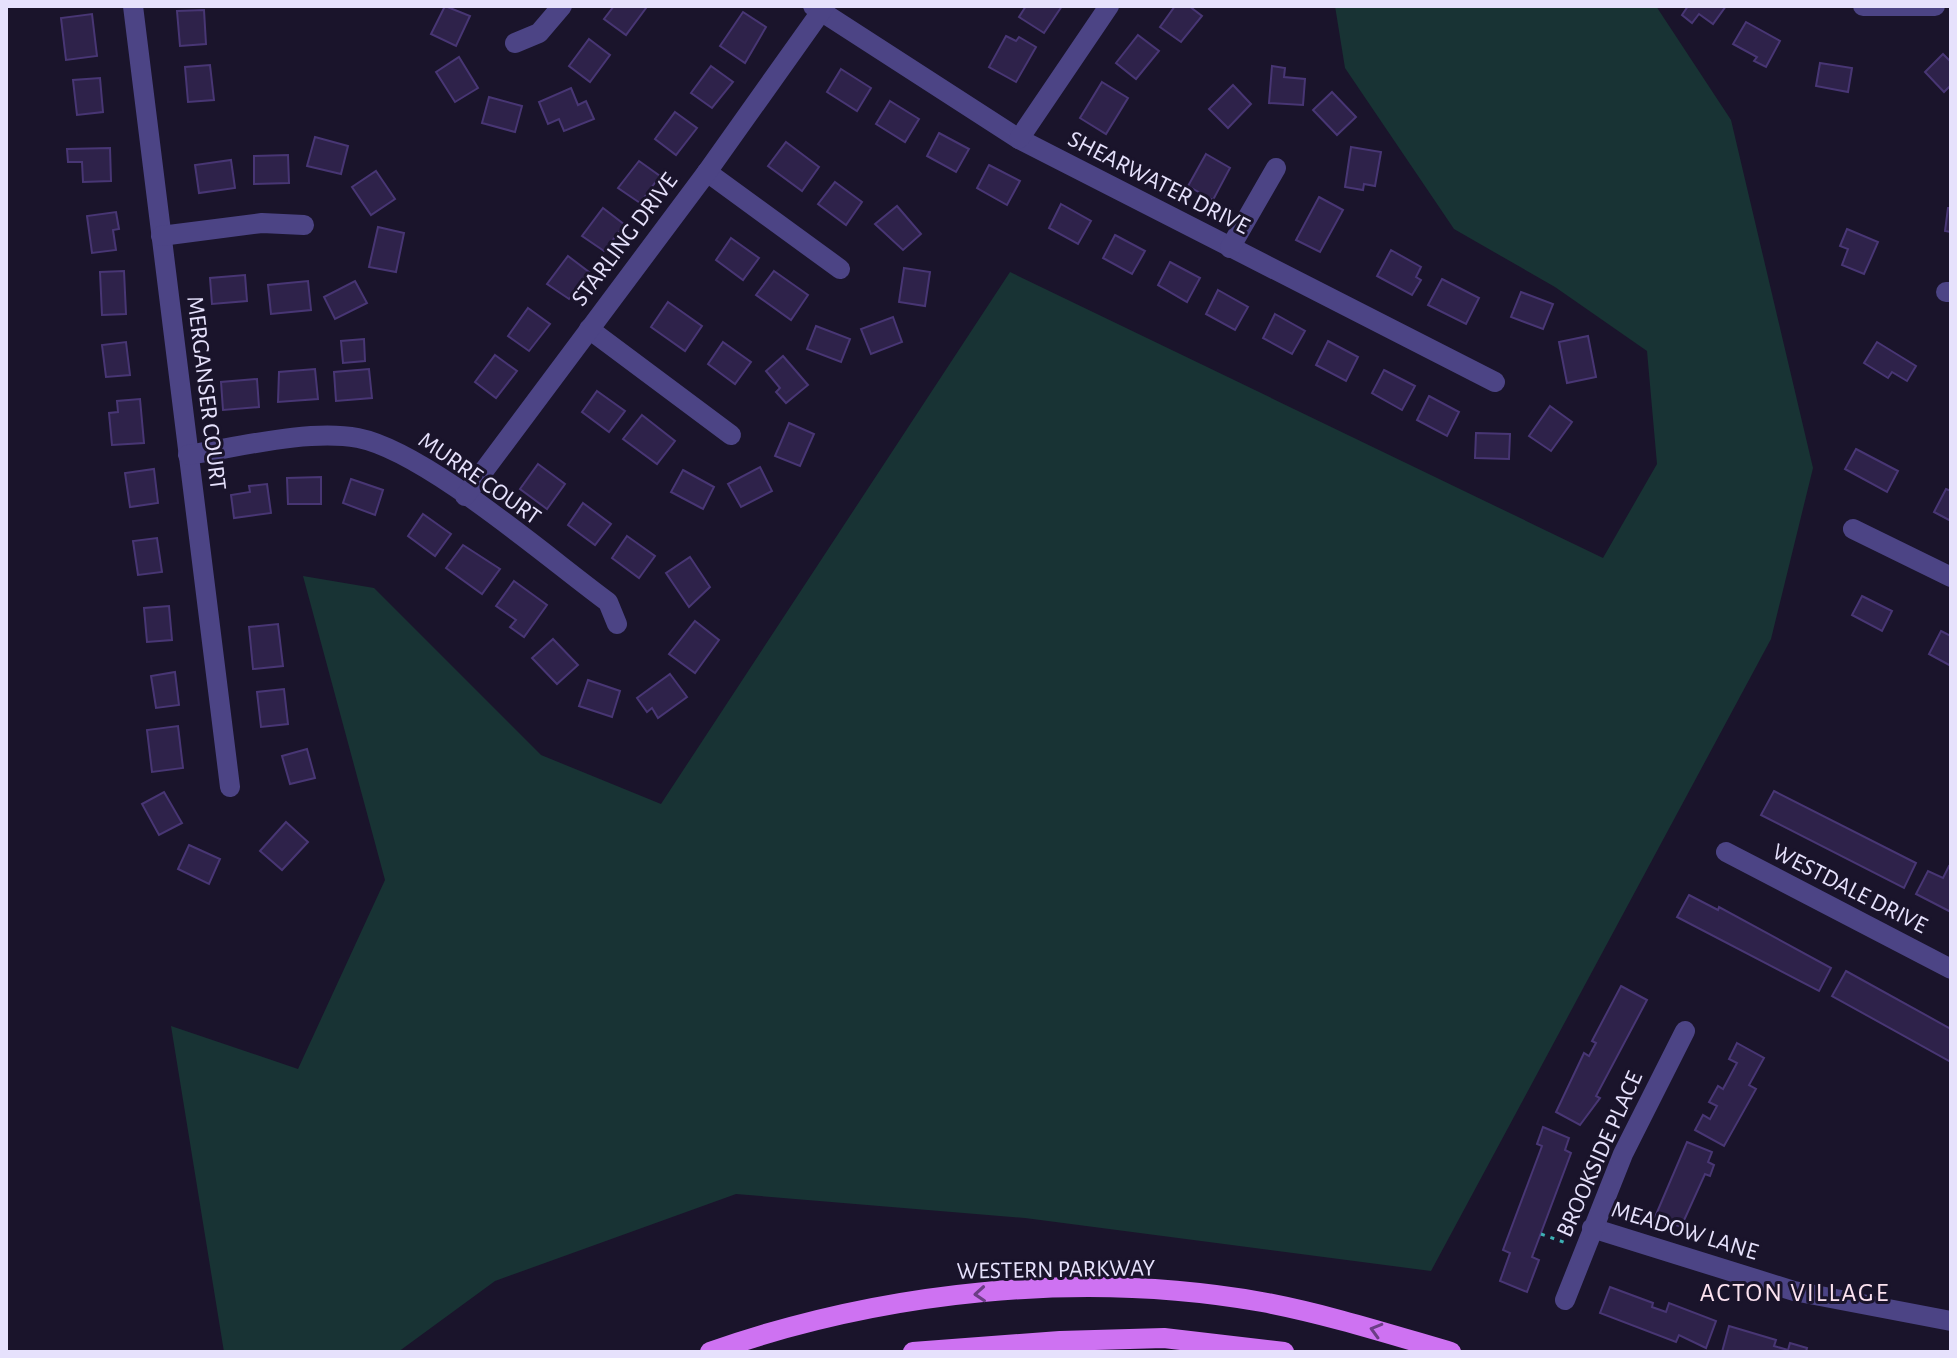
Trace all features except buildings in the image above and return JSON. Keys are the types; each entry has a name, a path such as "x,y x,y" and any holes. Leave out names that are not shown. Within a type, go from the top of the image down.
{"main road":[{"name":"WESTERN PARKWAY","path":"710,1352 819,1318 891,1302 984,1293 1130,1288 1260,1302 1342,1320 1451,1352"},
{"path":"913,1352 1060,1341 1164,1338 1284,1352"}],"street":[{"name":"MERGANSER COURT","path":"133,6 230,787"},
{"path":"515,43 539,33 562,6"},
{"path":"1019,139 1109,6"},
{"path":"1863,6 1935,6"},
{"name":"SHEARWATER DRIVE","path":"820,8 1019,139 1495,382"},
{"name":"STARLING DRIVE","path":"465,496 707,172 820,8"},
{"path":"1230,248 1276,168"},
{"path":"707,172 840,269"},
{"path":"161,236 262,223 304,225"},
{"path":"589,329 731,435"},
{"name":"MURRE COURT","path":"188,455 318,437 358,438 399,452 465,496 608,602 617,624"},
{"path":"1853,529 1951,577"},
{"name":"WESTDALE DRIVE","path":"1726,852 1951,969"},
{"name":"BROOKSIDE PLACE","path":"1565,1300 1623,1154 1685,1031"},
{"name":"MEADOW LANE","path":"1592,1228 1794,1291 1842,1303 1951,1321"}],"path":[{"path":"1541,1234 1566,1243"}],"green space":[{"path":"1335,6 1656,6 1731,120 1813,468 1771,639 1431,1271 1025,1218 736,1194 495,1281 398,1352 224,1352 171,1026 298,1069 385,880 303,576 374,588 541,755 661,804 1010,272 1603,558 1657,464 1647,351 1555,287 1454,229 1345,68"}],"district":[{"name":"ACTON VILLAGE","path":"1795,1292"}]}
